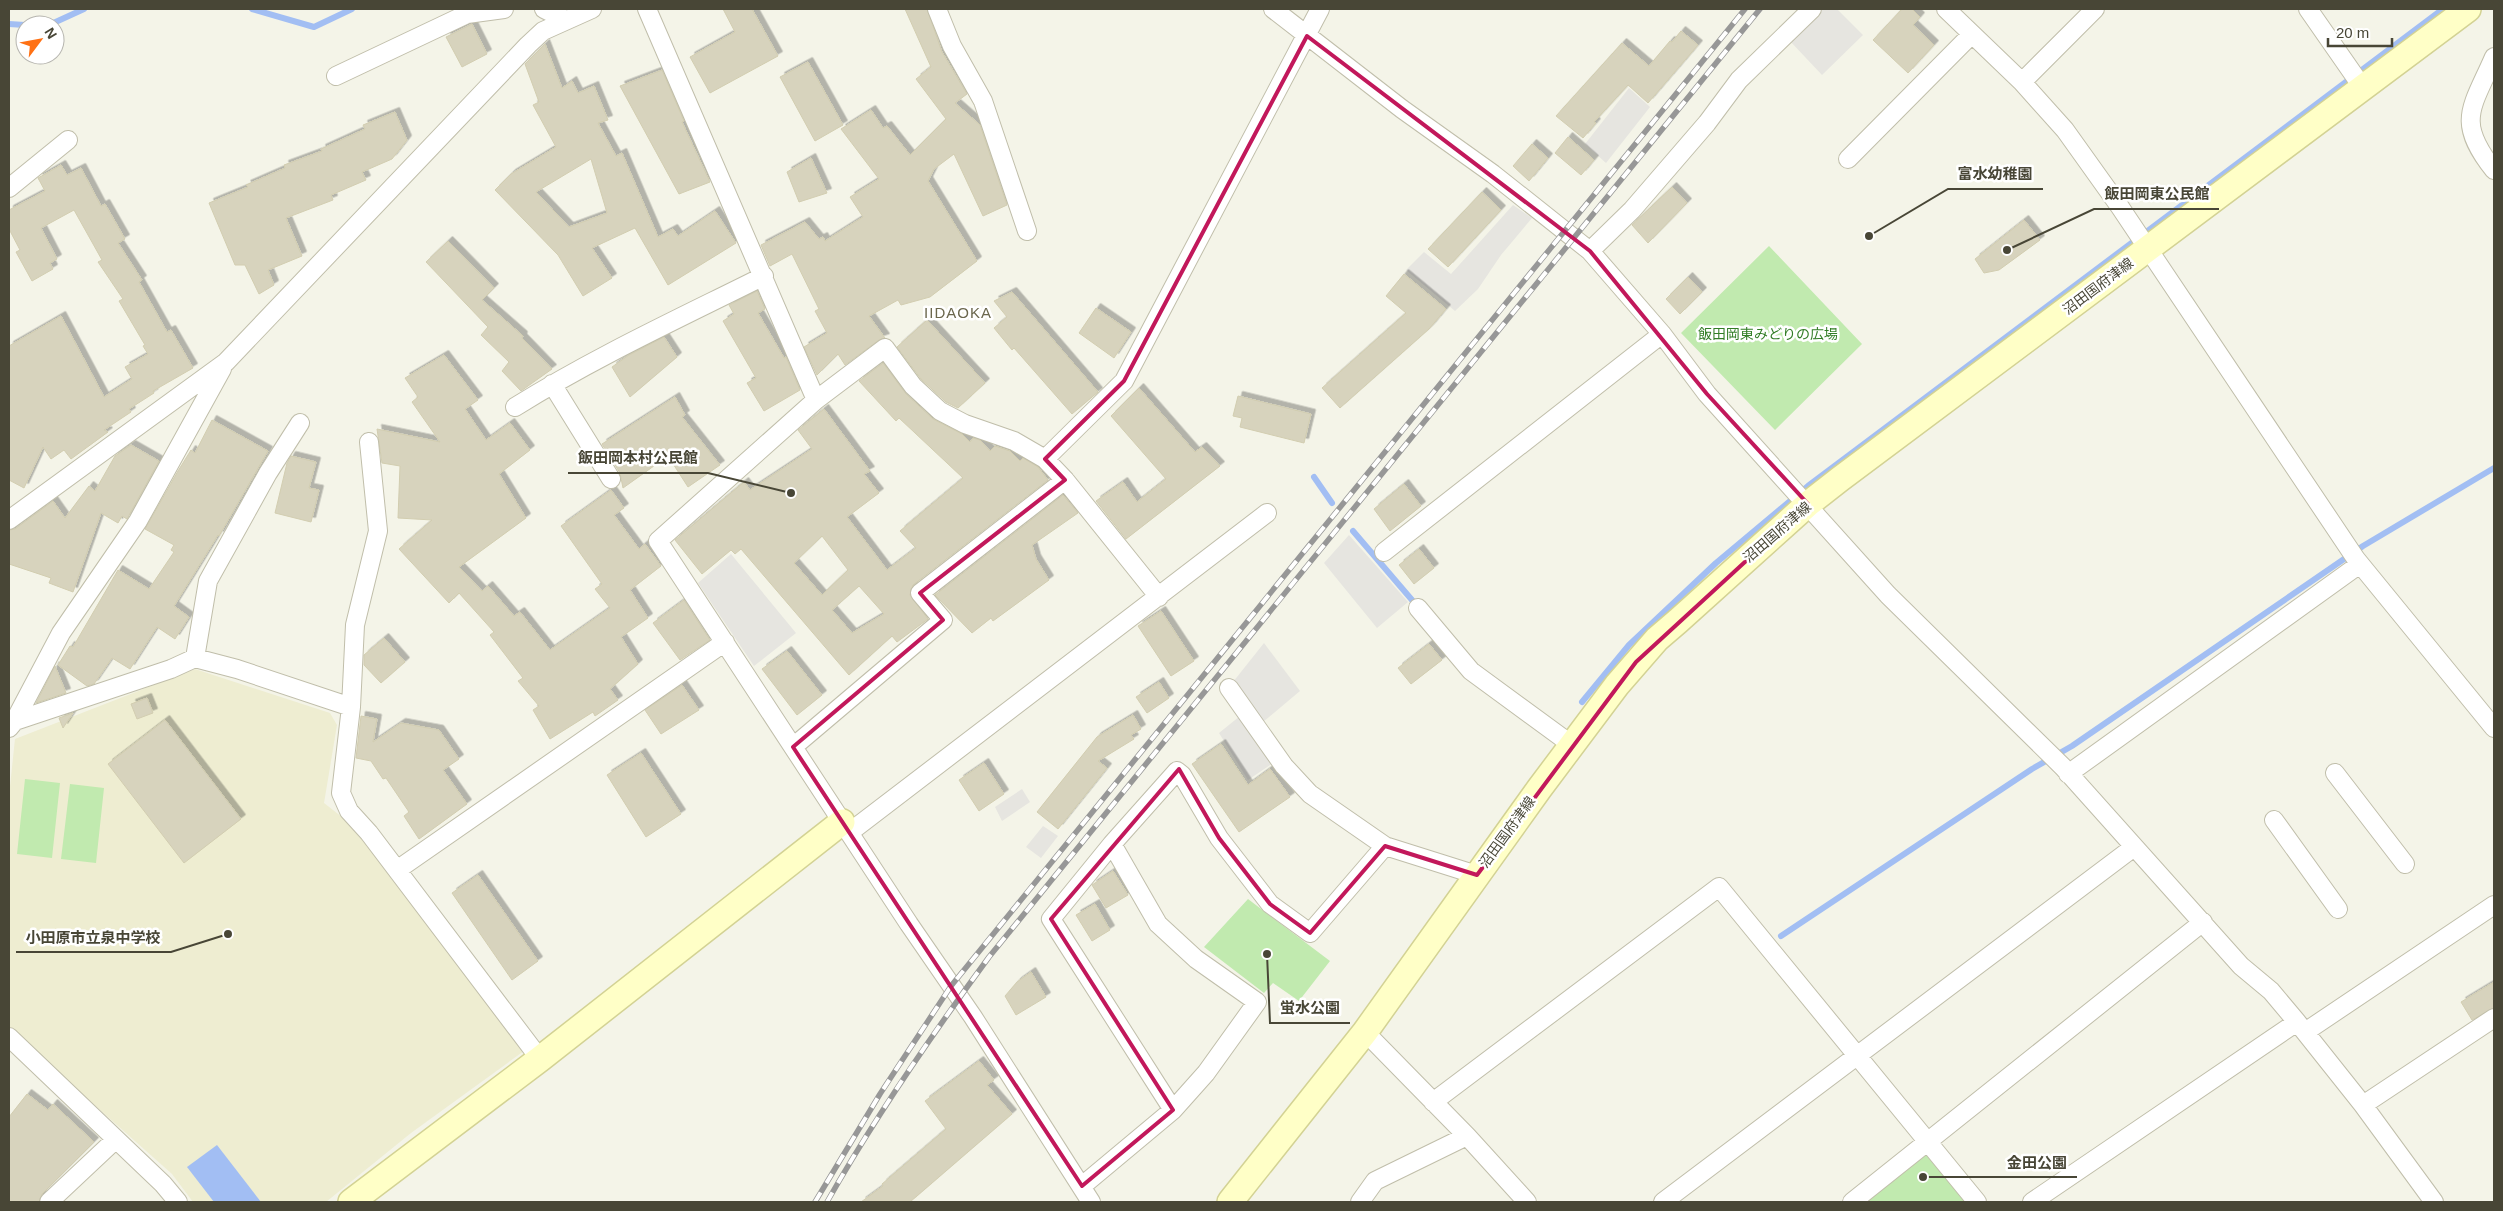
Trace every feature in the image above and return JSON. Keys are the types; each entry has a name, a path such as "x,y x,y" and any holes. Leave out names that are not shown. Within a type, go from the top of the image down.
{"main road":[{"name":"沼田国府津線","path":"1230,1202 1365,1032 1572,745 1617,685 1657,639 1808,504 2468,9"},
{"path":"351,1202 846,827"}],"street":[{"path":"336,76 467,14 504,9"},
{"path":"544,9 566,20"},
{"path":"11,516 226,362 528,45 543,31 592,9"},
{"path":"647,9 816,400"},
{"path":"937,9 952,46 983,101 1027,231"},
{"path":"1273,9 1402,110 1493,174 1590,251 1662,334 1707,394 1888,595 2066,771 2241,966 2271,991 2363,1105 2434,1202"},
{"path":"1045,459 1124,381 1320,9"},
{"path":"1590,251 1632,210 1707,123 1739,80 1812,9"},
{"path":"1946,9 2022,82 2065,130 2120,207 2146,250 2354,556 2494,728"},
{"path":"2022,82 2095,9"},
{"path":"2308,9 2363,88"},
{"path":"1848,159 1972,34"},
{"path":"2494,57 2472,107 2469,124 2480,152 2494,170"},
{"path":"9,188 68,140"},
{"path":"515,407 552,384 764,276"},
{"path":"1384,552 1662,334"},
{"path":"1090,1202 1082,1186 973,1017 658,541 816,400 884,348 913,386 940,411 965,424 1014,441 1045,459 1065,480 1159,597"},
{"path":"11,724 61,633 138,521 226,362"},
{"path":"552,384 611,478"},
{"path":"196,658 208,581 268,473 300,423"},
{"path":"369,442 378,531 355,625 351,707 341,793 349,811 369,833 540,1060"},
{"path":"793,747 943,620 920,593 1065,480"},
{"path":"846,827 1159,597 1267,513"},
{"path":"2066,771 2354,556"},
{"path":"1418,608 1471,671 1572,745"},
{"path":"397,870 725,642"},
{"path":"11,724 196,658 237,669 351,707"},
{"path":"1229,688 1284,766 1310,794 1385,846 1477,875"},
{"path":"1173,1110 1051,919 1112,844 1177,771 1182,775 1219,838 1270,904 1310,933 1385,846"},
{"path":"2335,773 2405,864"},
{"path":"2274,820 2338,909"},
{"path":"1082,1186 1173,1110 1206,1073 1257,1002 1196,959 1158,924 1112,844"},
{"path":"1663,1202 2134,847"},
{"path":"1433,1102 1718,887 1926,1143 1977,1202"},
{"path":"2032,1202 2494,904"},
{"path":"1852,1202 2203,922"},
{"path":"2363,1105 2494,1018"},
{"path":"1365,1032 1467,1136 1527,1202"},
{"path":"9,1037 163,1184 178,1202"},
{"path":"1360,1202 1376,1181 1467,1136"},
{"path":"49,1202 115,1140"}],"highlighted area":[{"path":"1307,36 1590,251 1707,394 1808,504 1636,662 1477,875 1385,846 1310,933 1270,904 1219,838 1179,769 1051,919 1173,1110 1082,1186 793,747 943,620 920,593 1065,480 1045,459 1124,381"}],"shaded area":[{"path":"1821,9 1837,9 1863,35 1822,75 1789,40"},
{"path":"1629,88 1650,107 1606,163 1585,144"},
{"path":"1513,205 1532,218 1501,255 1478,289 1455,311 1406,270 1424,252 1451,274"},
{"path":"1349,535 1408,602 1377,628 1324,563"},
{"path":"731,554 796,633 754,666 698,583"},
{"path":"1264,643 1300,691 1263,722 1233,682"},
{"path":"195,669 330,713 337,725 324,803 369,838 535,1043 411,1133 326,1202 193,1202 172,1174 9,1029 9,796 15,739"},
{"path":"1240,716 1273,763 1248,780 1219,733"},
{"path":"1022,789 1030,802 1002,821 995,807"},
{"path":"1043,826 1058,836 1041,858 1026,847"}],"green space":[{"name":"飯田岡東みどりの広場","path":"1769,246 1862,344 1775,430 1681,333"},
{"path":"25,779 60,783 52,858 17,854"},
{"path":"70,784 104,788 96,863 61,859"},
{"path":"1248,899 1330,961 1299,1001 1273,983 1264,993 1204,947"},
{"path":"1929,1151 1968,1202 1864,1202"}],"water":[{"path":"217,1145 261,1202 214,1202 187,1167"}],"building":[{"path":"723,9 752,9 778,56 710,93 690,57 735,32"},
{"path":"905,9 927,9 942,52 967,94 955,103 980,125 1007,205 983,216 954,154 934,169 928,181 977,261 930,297 901,305 898,300 869,316 885,338 879,340 845,365 838,354 817,375 804,347 827,333 815,311 819,309 792,254 770,266 761,245 805,222 819,239 823,237 825,241 863,217 850,197 879,179 841,129 871,110 883,128 887,126 910,155 946,119 916,79 931,67"},
{"path":"1902,9 1912,9 1920,17 1913,25 1934,45 1908,73 1873,40"},
{"path":"472,24 487,54 462,67 446,37"},
{"path":"1681,31 1698,45 1648,103 1628,85 1594,122 1596,123 1583,138 1556,116 1622,43 1649,66"},
{"path":"545,44 562,88 572,81 578,93 594,86 608,120 598,123 616,156 622,153 658,237 673,229 678,236 715,211 736,243 668,285 635,228 592,248 612,278 583,296 558,255 495,190 511,174 556,147 533,105 539,102 525,64","holes":["591,159 607,213 569,227 536,192"]},
{"path":"808,62 843,125 815,141 780,77"},
{"path":"662,70 684,121 682,122 710,182 679,194 620,86"},
{"path":"395,112 407,140 392,159 362,172 366,180 331,195 333,200 286,218 302,256 268,270 274,285 259,294 245,265 235,265 209,203 248,187 246,185 285,168 284,165 322,151 321,149 365,129 363,125"},
{"path":"1568,137 1594,160 1581,175 1555,153"},
{"path":"1532,144 1548,158 1529,181 1513,166"},
{"path":"811,158 827,193 799,202 787,172"},
{"path":"61,165 67,175 81,168 101,206 105,204 125,239 118,243 142,280 139,282 167,332 171,330 193,368 153,391 154,393 129,409 131,412 104,430 108,432 71,459 64,450 51,459 43,447 24,488 9,480 9,346 61,316 104,397 132,379 125,367 148,354 143,346 145,345 119,301 123,299 98,262 102,260 74,210 41,228 57,259 50,263 53,269 32,281 16,252 20,250 9,229 9,210 45,191 38,178"},
{"path":"1672,187 1687,203 1648,243 1632,225"},
{"path":"1482,192 1501,210 1448,267 1428,249"},
{"path":"2024,220 2040,240 1999,270 1984,273 1975,259"},
{"path":"448,241 494,288 482,300 523,336 522,338 552,369 521,391 502,371 509,362 481,335 488,327 426,262"},
{"path":"1404,274 1446,309 1429,329 1340,408 1322,388 1406,313 1386,296"},
{"path":"1688,277 1702,292 1680,314 1666,299"},
{"path":"757,291 765,309 758,313 784,358 786,357 800,390 764,411 747,383 756,378 723,321 734,314 729,305"},
{"path":"1012,292 1098,392 1072,414 994,328 1007,317 994,301"},
{"path":"1096,308 1131,332 1114,358 1079,333"},
{"path":"927,320 985,383 958,408 946,402 921,379 897,347"},
{"path":"664,337 677,357 630,397 612,367 629,355"},
{"path":"444,355 478,400 465,409 486,440 510,423 530,450 499,474 526,518 459,567 482,591 488,586 514,616 520,612 550,650 610,608 595,589 602,584 561,526 611,490 624,508 614,515 639,549 645,544 661,566 630,590 648,618 621,637 638,664 610,689 618,700 595,716 593,712 550,739 533,710 539,706 518,681 523,678 490,635 494,632 459,593 449,603 399,549 432,520 398,518 400,466 382,463 377,429 440,442 412,402 418,397 405,378"},
{"path":"883,363 906,394 933,419 962,434 970,442 973,438 980,440 990,451 995,446 1010,451 1020,461 1023,458 1038,467 1048,480 913,585 910,595 928,619 897,642 892,636 849,675 741,549 735,554 731,550 702,574 675,540 744,482 750,490 812,449 798,430 824,409 870,471 864,474 879,493 847,517 887,570 916,548 900,531 963,478 899,418 896,421 859,381","holes":["822,536 848,570 822,595 794,563","859,586 884,614 852,633 832,610"]},
{"path":"1139,388 1195,452 1202,447 1220,466 1126,539 1096,501 1123,482 1137,502 1166,479 1111,416"},
{"path":"1238,396 1311,414 1304,443 1240,427 1242,418 1233,416"},
{"path":"675,397 685,415 682,417 720,465 688,487 668,456 623,488 620,473 602,444"},
{"path":"212,420 268,451 219,536 174,606 189,617 175,639 157,627 130,669 112,658 94,684 87,686 58,665 70,646 73,647 118,570 149,589 174,552 171,550 174,545 145,529 191,450 195,453"},
{"path":"131,445 159,461 127,519 122,516 118,523 101,513 73,592 49,583 51,578 9,564 9,530 15,529 53,501 65,518 89,486 95,491 115,456"},
{"path":"291,456 316,462 309,488 319,490 311,522 275,513 287,463"},
{"path":"1404,484 1421,506 1390,531 1374,509"},
{"path":"1063,495 1078,513 1032,545 1036,559 1049,580 993,621 991,618 972,633 935,595"},
{"path":"1419,549 1434,568 1414,584 1399,565"},
{"path":"684,600 710,640 680,660 653,623"},
{"path":"1161,611 1194,661 1171,676 1138,626"},
{"path":"384,638 405,662 381,683 364,665 364,655"},
{"path":"1429,644 1442,660 1411,684 1398,668"},
{"path":"787,651 822,695 797,715 762,669"},
{"path":"55,666 66,693 36,703"},
{"path":"1159,682 1169,698 1147,713 1136,697"},
{"path":"682,685 699,710 661,734 645,710"},
{"path":"147,698 153,713 137,719 131,704"},
{"path":"73,713 63,728 59,718"},
{"path":"1133,715 1141,729 1131,735 1134,739 1098,761 1107,768 1058,829 1037,812 1097,737"},
{"path":"361,716 377,719 373,742 401,723 439,730 459,759 443,770 467,804 419,839 404,816 409,812 386,778 383,779 371,761 356,758"},
{"path":"165,720 241,819 184,863 108,764"},
{"path":"1221,744 1248,785 1270,769 1290,797 1239,832 1192,764"},
{"path":"641,753 681,814 646,837 607,775"},
{"path":"984,763 1004,794 979,811 959,780"},
{"path":"1113,871 1128,895 1106,908 1092,885"},
{"path":"478,875 538,961 512,980 452,893"},
{"path":"1095,904 1110,930 1092,941 1076,915"},
{"path":"1031,972 1046,997 1016,1015 1005,996 1017,982"},
{"path":"2494,982 2494,1008 2472,1020 2461,1002"},
{"path":"979,1061 994,1080 987,1085 1012,1114 910,1202 861,1202 883,1186 882,1184 946,1129 925,1101"},
{"path":"27,1094 48,1110 53,1104 94,1142 42,1194 39,1202 9,1202 9,1117"}],"waterway":[{"path":"65,18 84,9"},
{"path":"252,9 314,27 352,9"},
{"path":"1582,702 1629,645 1716,563 1808,486 2443,9"},
{"path":"9,24 15,24"},
{"path":"1781,936 2032,769 2072,746 2363,546 2494,468"},
{"path":"1314,477 1332,503"},
{"path":"1353,531 1412,600"}],"railway":[{"path":"815,1202 880,1094 951,986 1745,9"},
{"path":"827,1202 864,1139 904,1077 989,957 1760,9"}],"place":[{"name":"富水幼稚園","path":"1869,236"},
{"name":"飯田岡東公民館","path":"2007,250"},
{"name":"飯田岡本村公民館","path":"791,493"},
{"name":"小田原市立泉中学校","path":"228,934"},
{"name":"蛍水公園","path":"1267,954"},
{"name":"金田公園","path":"1923,1177"}],"district":[{"name":"IIDAOKA","path":"958,313"}]}
